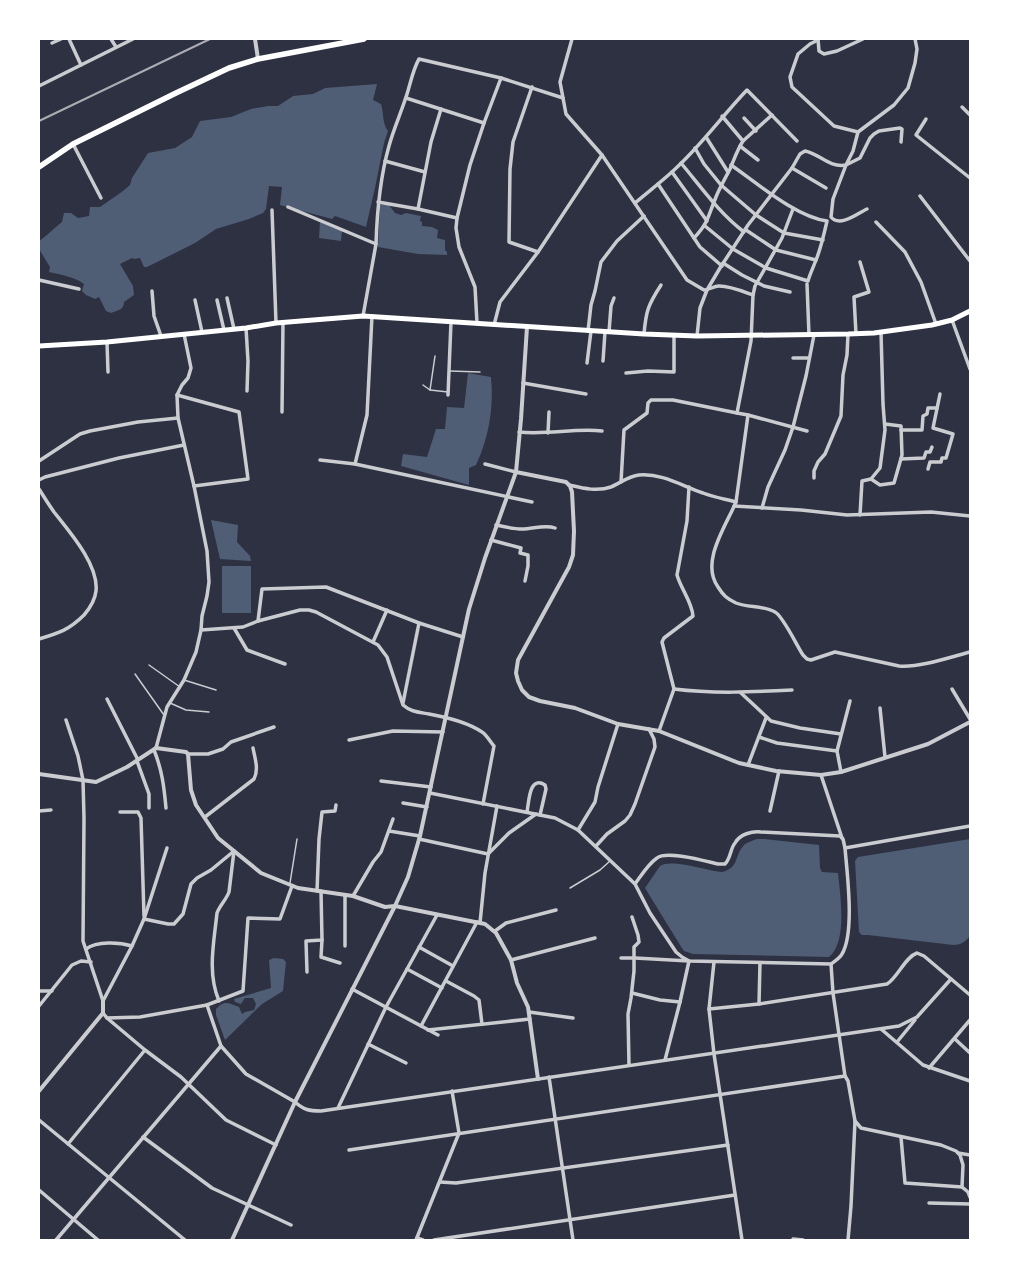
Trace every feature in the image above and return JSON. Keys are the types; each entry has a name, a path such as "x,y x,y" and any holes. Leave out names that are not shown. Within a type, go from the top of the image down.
{"main road":[{"path":"39,167 72,144 212,75 241,63 364,39"},
{"path":"39,346 107,342 246,328 283,322 363,316 590,331 697,336 856,334 936,324 952,320 970,311"}],"street":[{"path":"52,43 61,39"},
{"path":"69,39 81,65"},
{"path":"111,39 116,47"},
{"path":"39,84 133,39"},
{"path":"255,39 258,59"},
{"path":"572,39 560,82 566,114 602,155 687,280 700,288 707,290 713,286 720,286 753,295"},
{"path":"858,132 834,126 796,92 790,83 792,70 798,54 810,44 818,40 820,51 824,54 828,54 863,39"},
{"path":"867,209 845,220 837,221 831,218 833,199 853,151 858,132 894,105 908,88 917,49 915,39"},
{"path":"363,316 376,244 378,202 389,146 416,64 419,59 501,78 563,98"},
{"path":"477,323 475,287 459,248 456,233 457,218 470,165 501,78"},
{"path":"532,88 513,142 510,169 509,242 538,252"},
{"path":"635,203 681,163 706,137 722,116 746,90 798,141"},
{"path":"406,98 484,123"},
{"path":"962,107 970,115"},
{"path":"418,209 431,142 441,109"},
{"path":"694,238 705,226 721,185 743,141 772,115"},
{"path":"722,116 743,141"},
{"path":"744,118 756,130"},
{"path":"926,119 916,135 970,178"},
{"path":"697,336 699,311 707,290 722,264 756,215 792,168 800,154 805,151 810,152 831,164 840,166 846,165 860,158 870,138 879,131 902,129 901,142"},
{"path":"706,137 728,172"},
{"path":"72,144 101,198"},
{"path":"740,146 758,160"},
{"path":"695,148 704,164 721,185 756,215 784,233 823,240"},
{"path":"494,325 500,302 538,252 602,155"},
{"path":"386,161 425,172"},
{"path":"681,163 713,203 731,222 776,250 816,260"},
{"path":"705,226 733,249 766,268 808,281 811,269 823,240 827,221 793,209 731,166"},
{"path":"792,168 826,188"},
{"path":"672,172 707,221"},
{"path":"658,184 700,247 722,264 742,275 764,286 790,292"},
{"path":"920,196 970,261"},
{"path":"378,202 457,218"},
{"path":"288,206 376,244"},
{"path":"737,414 752,336 753,295 757,282 784,233 793,209"},
{"path":"272,210 276,323"},
{"path":"587,363 591,305 601,262 617,241 644,216"},
{"path":"876,222 905,252 920,282 936,324"},
{"path":"856,334 854,297 869,292 860,262"},
{"path":"39,280 79,289"},
{"path":"762,508 768,487 785,450 793,427 809,358 811,335 807,284"},
{"path":"644,334 645,317 650,301 661,285"},
{"path":"152,291 154,316 161,336"},
{"path":"227,298 234,329"},
{"path":"603,361 611,306 614,298"},
{"path":"195,300 202,332"},
{"path":"217,300 224,330"},
{"path":"355,464 366,414 372,316"},
{"path":"952,320 970,369"},
{"path":"282,412 283,322"},
{"path":"448,394 451,322"},
{"path":"232,1240 295,1102 395,906 408,877 420,838 472,597 496,525 516,472 527,327"},
{"path":"246,328 248,361 247,390"},
{"path":"871,480 880,468 885,430 882,404 881,332"},
{"path":"166,808 161,767 155,749 170,703 184,680 196,652 207,596 208,566 206,540 178,418 177,395 191,372 184,334"},
{"path":"814,478 814,471 818,462 825,454 841,416 843,375 847,355 848,334"},
{"path":"626,373 648,371 674,372 674,335"},
{"path":"107,342 108,372"},
{"path":"793,358 809,358"},
{"path":"523,384 586,394"},
{"path":"928,469 930,462 941,462 942,458 946,458 953,434 933,428 940,394"},
{"path":"177,395 239,412 248,479 194,486"},
{"path":"621,482 624,430 647,413 648,403 651,400 673,400 748,415 807,431"},
{"path":"901,430 922,430 923,416 927,414 928,408 937,408"},
{"path":"548,433 549,412"},
{"path":"748,415 735,504 712,557 711,571 716,585 726,598 738,604 775,612 781,618 803,655 807,659 811,660 835,652 905,666 938,661 970,652"},
{"path":"39,461 80,434 90,430 138,422 178,418"},
{"path":"860,515 862,481 871,480 880,484 894,483 901,459 901,426 885,424"},
{"path":"519,432 548,433 587,430 602,431"},
{"path":"39,480 45,477 119,458 184,445"},
{"path":"901,459 924,458 926,452 930,452 932,447"},
{"path":"320,460 355,464 507,495 532,502"},
{"path":"485,464 516,472 561,480 569,485 589,489 611,487 638,475 659,476 735,504 762,508 801,510 847,515 931,512 970,516"},
{"path":"569,485 572,492 574,531 572,555 569,567 520,655 517,667 517,677 522,690 529,697 540,701 575,708 618,724 660,731 739,763 779,771 821,774 841,772 928,744 970,722 952,689"},
{"path":"660,731 674,689 662,642 664,638 693,616 693,610 677,575 687,521 689,487"},
{"path":"39,489 87,558 94,572 97,590 94,601 77,622 60,633 39,638"},
{"path":"496,525 529,529 549,526 555,528"},
{"path":"491,540 521,548 520,553 528,555 528,566 525,581"},
{"path":"258,621 262,589 326,587 419,623 463,637"},
{"path":"201,630 243,627 258,621 300,610 309,610 325,616 378,644 387,657 403,704 407,709 463,723 483,732 494,746 483,804"},
{"path":"373,642 387,610"},
{"path":"403,704 419,623"},
{"path":"234,628 247,650 285,664"},
{"path":"674,689 694,692 792,690"},
{"path":"740,692 766,718 771,721 841,734"},
{"path":"108,699 138,761 149,794 149,808"},
{"path":"841,772 837,751 850,701"},
{"path":"880,708 885,757"},
{"path":"748,765 766,718"},
{"path":"66,720 78,756 83,780 83,938 103,1001 103,1013 145,1050 188,1084 226,1120 276,1145"},
{"path":"578,830 595,802 598,787 618,724"},
{"path":"39,774 96,782 128,767 155,749 183,752 188,754 208,754 223,749 231,742 274,727"},
{"path":"596,846 610,831 625,821 630,815 635,804 655,747 654,739 649,729"},
{"path":"349,740 393,731 443,732"},
{"path":"759,737 777,743 837,751"},
{"path":"205,817 254,779 257,774 257,766 253,748"},
{"path":"188,754 191,790 196,805 218,838 261,873 298,888 353,896 385,907 395,906 479,922 495,931 511,960 517,983 528,1007 538,1079"},
{"path":"770,812 779,771"},
{"path":"621,958 714,962 831,964 838,959 842,954 849,927 845,848 821,774"},
{"path":"381,781 431,787"},
{"path":"488,854 509,833 538,815 546,789 545,785 536,783 532,786 526,812"},
{"path":"430,792 555,818 578,830 635,884 650,913 676,952 689,961"},
{"path":"403,803 427,807"},
{"path":"336,805 335,811 322,812 319,834 319,891 322,940 321,957 340,963"},
{"path":"422,1026 453,966 479,922 482,890 497,806"},
{"path":"39,811 50,810"},
{"path":"120,812 138,812 142,818 144,919"},
{"path":"353,896 372,862 381,852 393,819"},
{"path":"845,848 970,826"},
{"path":"389,831 488,854"},
{"path":"635,884 656,858 662,855 672,855 725,864 736,841 744,835 752,832 838,836 843,839"},
{"path":"103,1001 132,946 144,919 167,848"},
{"path":"144,919 174,924 183,914 191,884 234,851"},
{"path":"219,1001 213,985 212,968 217,913 220,905 227,898 229,892 234,851"},
{"path":"107,1018 140,1017 207,1005 243,991 248,918 280,919 291,885"},
{"path":"345,895 345,946"},
{"path":"495,931 506,922 556,910"},
{"path":"338,1108 386,1007 437,915"},
{"path":"629,1065 628,1014 632,993 635,958 634,947 639,942 632,917"},
{"path":"511,960 595,938"},
{"path":"307,972 306,941 322,940"},
{"path":"86,949 90,946 104,944 124,944 132,946"},
{"path":"419,948 453,966"},
{"path":"709,1009 759,1004 887,984 912,956 918,953 924,956 970,995"},
{"path":"39,1006 72,965 81,961 91,962"},
{"path":"665,1060 689,961"},
{"path":"714,962 709,1009 714,1054 742,1240"},
{"path":"759,1004 760,962"},
{"path":"831,964 833,993 845,1076 848,1081 855,1121 848,1240"},
{"path":"407,969 442,988"},
{"path":"897,1042 951,979"},
{"path":"446,981 479,1000 482,1024"},
{"path":"352,989 438,1035"},
{"path":"39,991 52,991"},
{"path":"632,993 660,1000 680,1002"},
{"path":"207,1005 221,1046 246,1074 295,1102 304,1109 313,1110 338,1108 899,1026 917,1017"},
{"path":"529,1012 573,1018"},
{"path":"39,1091 103,1013"},
{"path":"428,1030 530,1019"},
{"path":"929,1068 970,1020"},
{"path":"881,1028 923,1065 970,1081"},
{"path":"955,1039 970,1053"},
{"path":"368,1044 406,1063"},
{"path":"56,1240 221,1046"},
{"path":"68,1144 145,1050"},
{"path":"349,1150 845,1076"},
{"path":"549,1077 573,1240"},
{"path":"423,1240 416,1239 460,1133 452,1091"},
{"path":"39,1120 185,1240"},
{"path":"855,1121 861,1128 941,1145 956,1151 963,1165 962,1187"},
{"path":"143,1137 212,1188 291,1225"},
{"path":"901,1137 905,1183 962,1187 968,1192 970,1197"},
{"path":"440,1182 456,1183 728,1145"},
{"path":"958,1154 970,1155"},
{"path":"39,1190 98,1240"},
{"path":"434,1240 735,1195"},
{"path":"929,1203 970,1204"},
{"path":"794,1239 803,1240"}],"lane":[{"path":"430,390 435,356"},
{"path":"448,371 480,372"},
{"path":"423,385 430,390 448,394"},
{"path":"149,665 180,687"},
{"path":"135,674 165,717"},
{"path":"184,680 216,690"},
{"path":"170,703 186,710 209,712"},
{"path":"291,885 297,839"},
{"path":"570,888 600,870 610,860"}],"water":[{"path":"377,84 373,100 381,104 385,125 388,131 384,143 366,227 335,216 332,219 280,205 282,187 269,186 266,209 263,213 216,229 195,243 147,267 144,267 140,258 132,258 120,264 133,286 134,295 124,302 122,308 111,313 106,311 99,297 95,299 86,295 82,291 84,284 80,281 49,272 50,267 39,249 39,241 62,222 64,213 71,213 78,218 89,216 90,207 100,207 130,185 132,178 148,153 175,148 192,137 200,121 231,117 251,109 278,106 293,96 313,94 325,88"},
{"path":"380,205 389,205 395,213 401,215 406,213 421,216 420,221 422,222 422,226 432,227 438,230 437,238 445,240 445,250 447,255 418,254 378,247"},
{"path":"320,221 342,230 341,241 319,238"},
{"path":"468,373 491,377 492,388 490,422 476,465 469,468 469,485 401,466 403,454 427,457 436,429 445,429 447,407 464,408"},
{"path":"211,520 238,525 237,542 250,556 251,561 220,559"},
{"path":"222,566 251,566 251,613 222,613"},
{"path":"757,839 819,845 820,868 822,872 838,873 841,905 841,929 835,950 829,957 693,954 684,951 645,888 660,866 665,864 681,864 722,872 728,870 734,864 739,852 745,844"},
{"path":"970,839 970,936 965,941 961,944 953,945 862,935 859,932 855,861 858,857"},
{"path":"274,958 283,959 286,962 283,991 262,1004 225,1040 216,1015 216,1009 222,1004 227,1003 239,1007 242,1014 254,1010 256,1004 253,998 245,998 241,1004 235,1002 234,999 271,988 269,960"}],"railway":[{"path":"39,121 210,39"}]}
